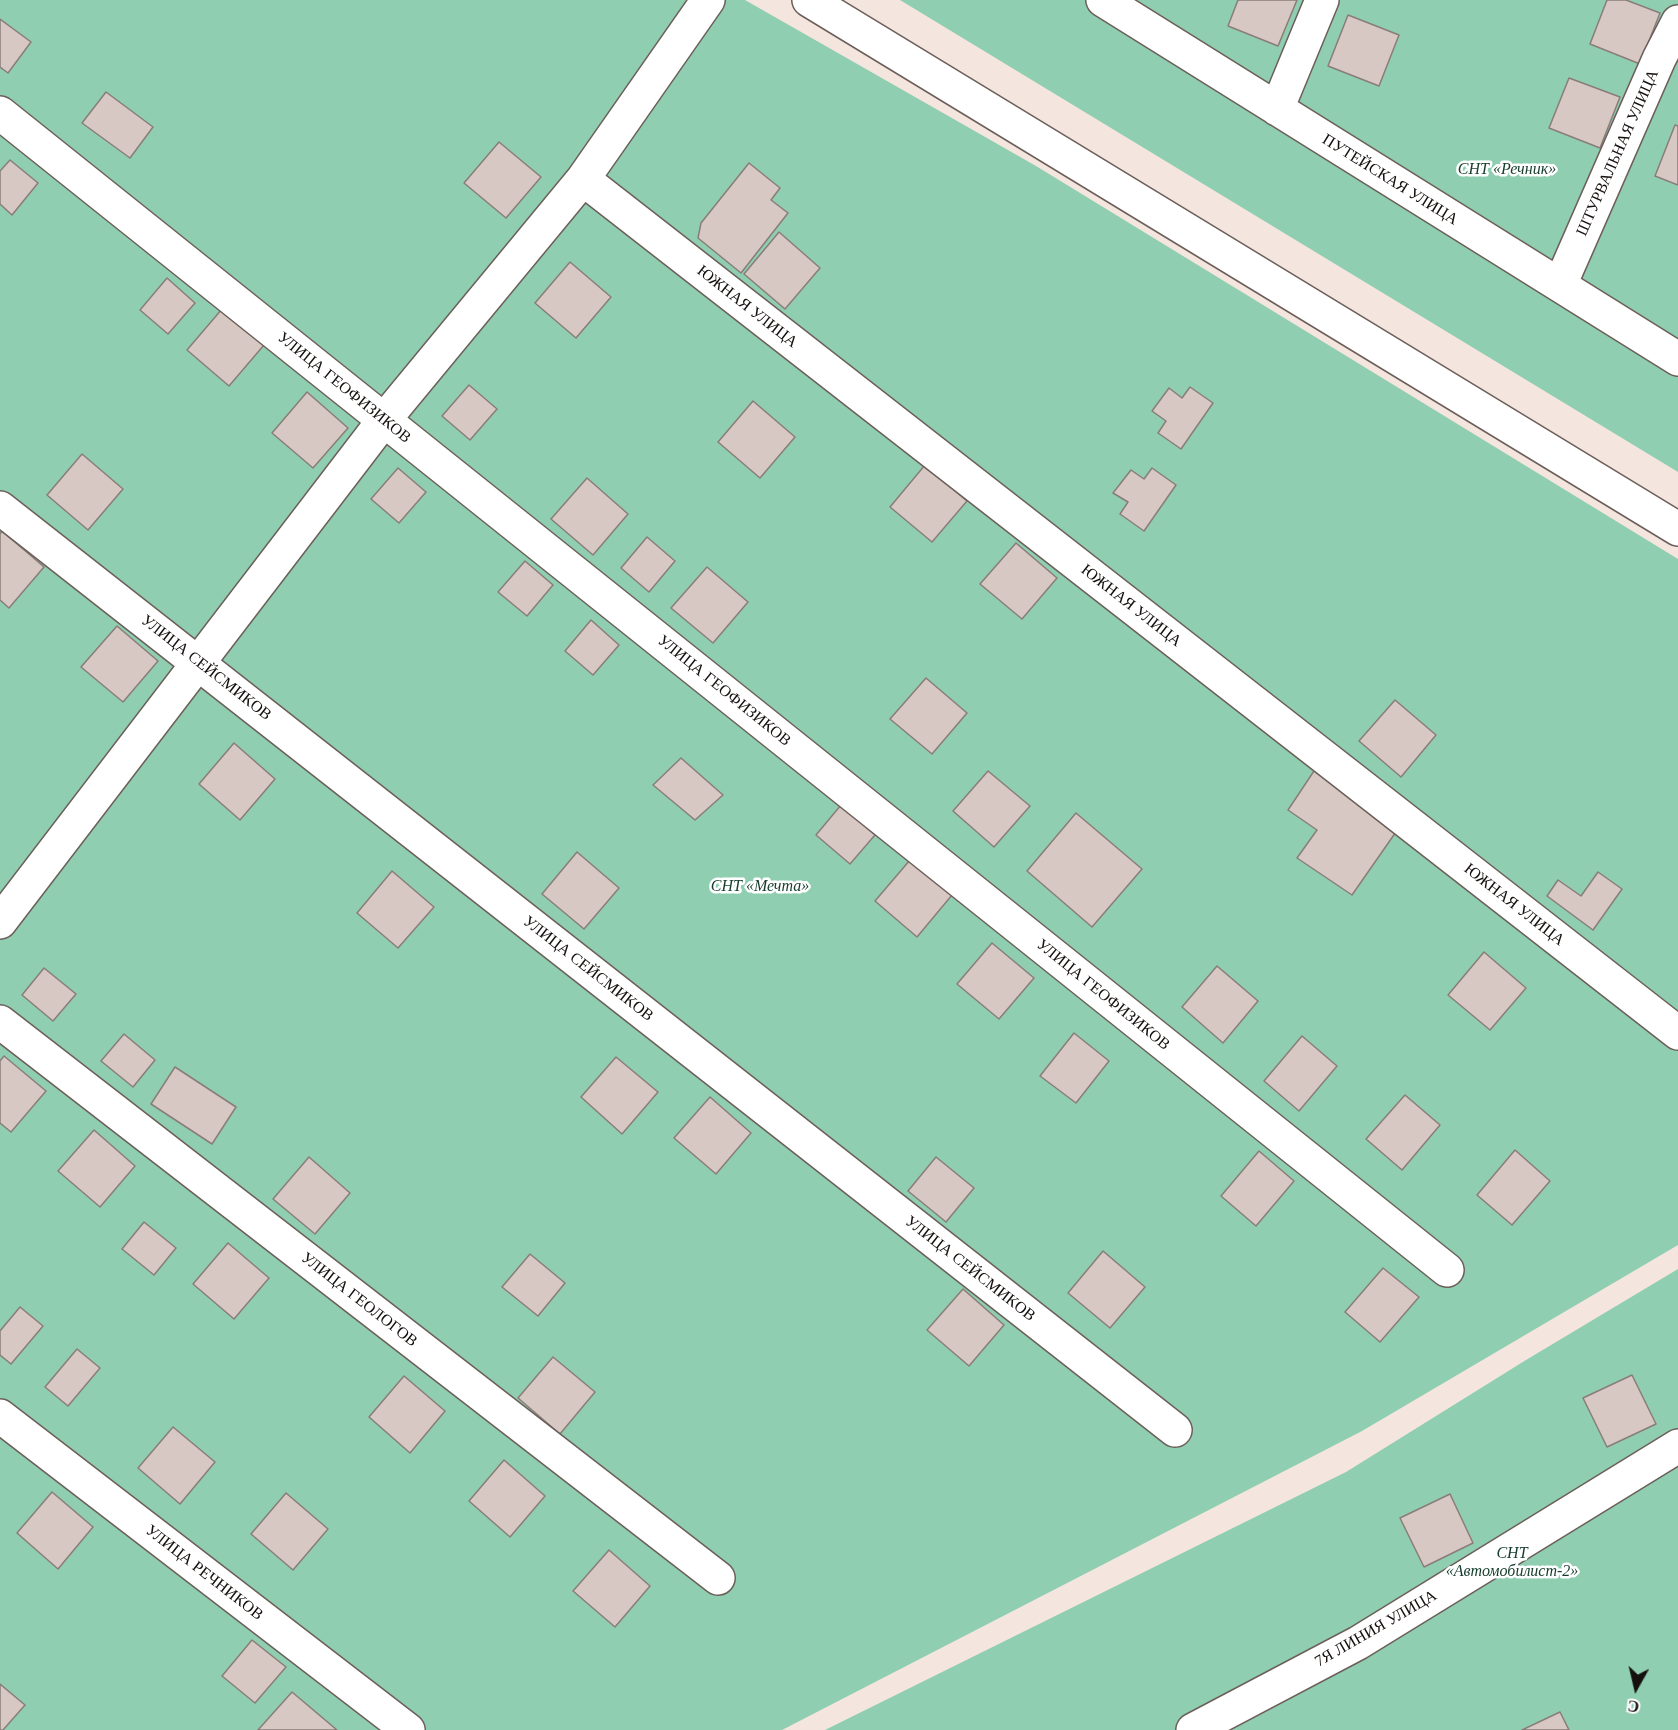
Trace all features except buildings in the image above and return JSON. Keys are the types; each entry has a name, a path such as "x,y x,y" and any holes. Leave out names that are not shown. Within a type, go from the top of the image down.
{"street":[{"path":"0,922 384,420 583,179 708,0"},
{"path":"809,0 1678,529"},
{"name":"ПУТЕЙСКАЯ УЛИЦА","path":"1103,0 1678,359"},
{"path":"1277,109 1322,0"},
{"name":"ШТУРВАЛЬНАЯ УЛИЦА","path":"1560,285 1659,59 1678,22"},
{"name":"УЛИЦА ГЕОФИЗИКОВ","path":"0,113 1447,1270"},
{"name":"ЮЖНАЯ УЛИЦА","path":"583,179 1678,1033"},
{"name":"УЛИЦА СЕЙСМИКОВ","path":"0,508 1175,1430"},
{"name":"УЛИЦА ГЕОЛОГОВ","path":"0,1022 718,1578"},
{"name":"УЛИЦА РЕЧНИКОВ","path":"0,1416 408,1730"},
{"name":"7Я ЛИНИЯ УЛИЦА","path":"1193,1730 1358,1643 1678,1446"}],"green space":[{"name":"СНТ «Мечта»","path":"0,0 745,0 1036,166 1678,559 1678,1245 1362,1431 782,1730 0,1730"},
{"name":"СНТ «Речник»","path":"900,0 1678,0 1678,472"},
{"name":"СНТ «Автомобилист-2»","path":"1678,1269 1678,1730 825,1730 1346,1472"}]}
